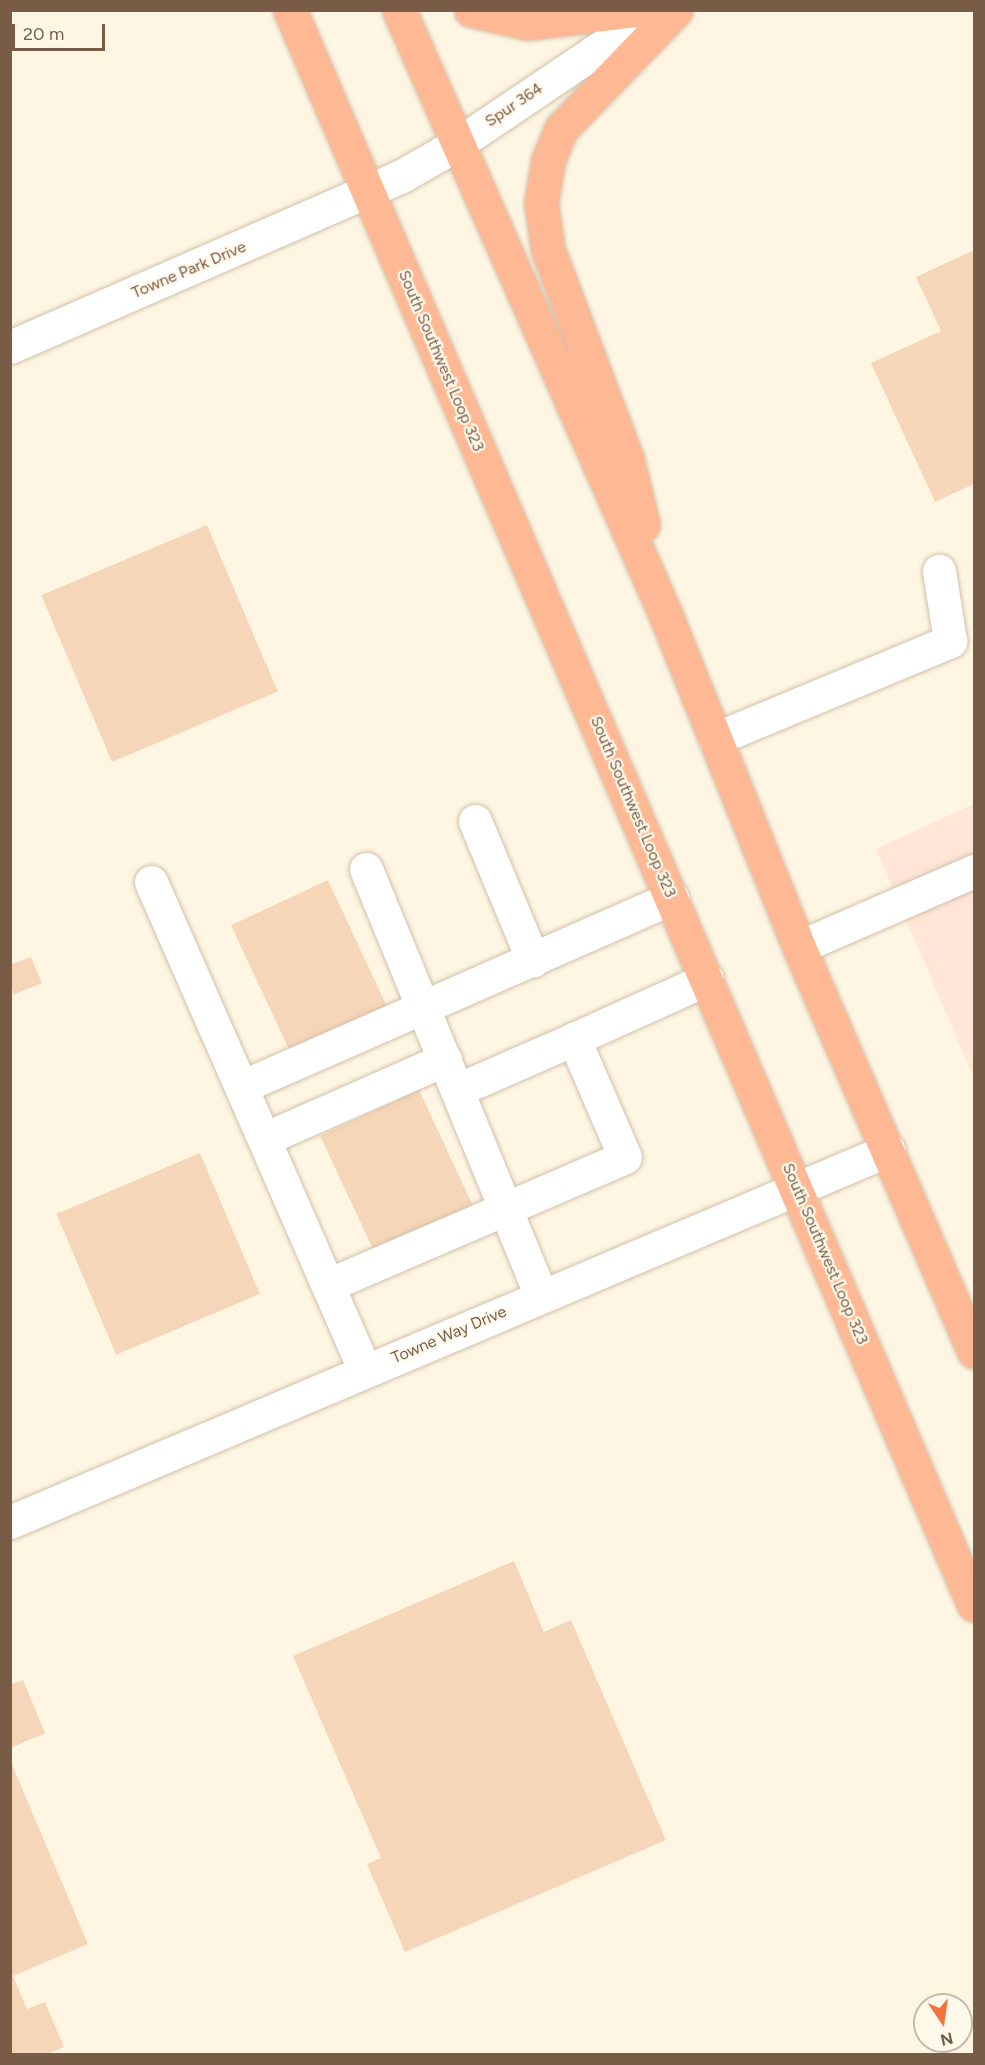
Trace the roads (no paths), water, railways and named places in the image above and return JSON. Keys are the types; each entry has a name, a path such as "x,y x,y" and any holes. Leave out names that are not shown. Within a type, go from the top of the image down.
{"highway":[{"name":"South Southwest Loop 323","path":"290,10 975,1605"},
{"path":"399,10 664,611 799,946 975,1352"},
{"path":"471,10 528,23 636,10"},
{"path":"664,611 627,459 548,250 541,202 548,161 561,129 676,10"}],"street":[{"name":"Spur 364","path":"368,193 459,143 656,10"},
{"name":"Towne Park Drive","path":"10,347 368,193"},
{"path":"715,739 950,641 939,571"},
{"path":"475,821 533,960"},
{"path":"366,869 541,1296"},
{"path":"799,946 975,871"},
{"path":"151,882 365,1371"},
{"path":"241,1087 672,898"},
{"path":"458,1090 707,979"},
{"path":"328,1285 625,1157 574,1039"},
{"path":"264,1138 445,1059"},
{"name":"Towne Way Drive","path":"10,1522 888,1150"}]}
